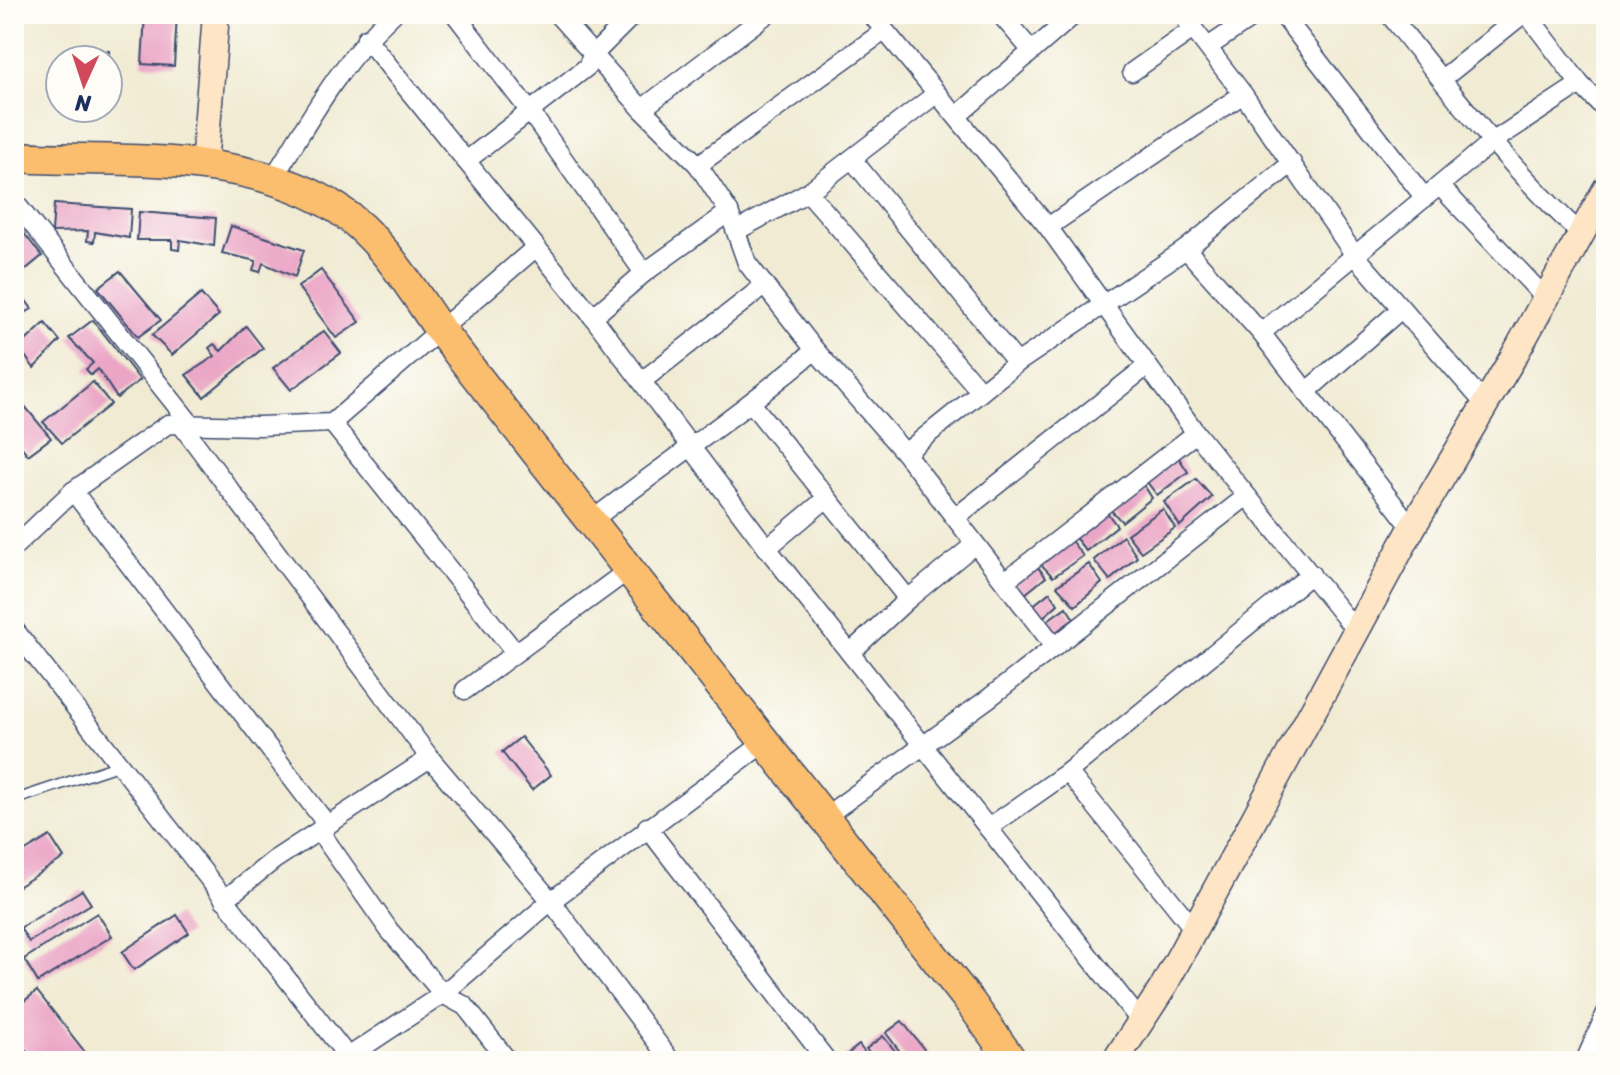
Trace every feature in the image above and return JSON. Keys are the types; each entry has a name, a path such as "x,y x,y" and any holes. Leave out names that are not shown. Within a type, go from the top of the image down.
{"main road":[{"path":"14,157 204,166 272,180 337,208 377,243 440,330 970,1002 1012,1061"}],"street":[{"path":"204,166 216,14"},
{"path":"272,180 326,89 366,38 393,14"},
{"path":"455,14 531,113 644,273"},
{"path":"557,14 592,56 698,165 729,212 740,249 765,285 815,350 905,453 1055,647"},
{"path":"466,161 587,67 592,56 634,14"},
{"path":"642,109 767,14"},
{"path":"871,14 1048,227 1196,433 1357,632"},
{"path":"1000,14 1031,50"},
{"path":"1208,47 1257,14"},
{"path":"1282,14 1433,192 1546,299"},
{"path":"1442,79 1525,14 1580,84 1606,110"},
{"path":"1391,15 1536,193 1582,235"},
{"path":"957,116 1064,17"},
{"path":"1132,72 1187,21 1243,94 1354,254 1484,403"},
{"path":"698,165 884,31"},
{"path":"366,38 593,317 767,548 1142,1023"},
{"path":"1261,333 1492,142 1580,84"},
{"path":"736,231 808,192 936,94"},
{"path":"1048,227 1243,94"},
{"path":"852,159 1017,363"},
{"path":"905,453 1017,363 1186,249 1292,163"},
{"path":"1115,1061 1142,1023 1412,528 1546,299 1606,189"},
{"path":"808,192 981,392"},
{"path":"14,201 185,423 430,758 551,901 671,1061"},
{"path":"593,317 644,273 729,212"},
{"path":"14,547 73,491 168,424 260,426 332,423 535,248"},
{"path":"1186,249 1261,333 1412,528"},
{"path":"642,381 765,285"},
{"path":"1306,392 1401,309"},
{"path":"591,521 689,445 752,404 815,350"},
{"path":"956,517 1147,366"},
{"path":"752,404 908,599"},
{"path":"332,423 515,652"},
{"path":"1005,581 1196,433"},
{"path":"73,491 322,818 325,839 351,878 443,994 465,1006 508,1061"},
{"path":"823,818 924,747 1247,496"},
{"path":"767,548 827,498"},
{"path":"850,653 908,599 975,544"},
{"path":"465,690 630,569"},
{"path":"988,828 1068,772 1311,574"},
{"path":"14,629 349,1059 443,994 551,901 764,743"},
{"path":"224,900 274,860 430,758"},
{"path":"1068,772 1193,928"},
{"path":"647,827 827,1061"},
{"path":"1585,1061 1606,1013"}],"lane":[{"path":"14,800 119,765"}],"building":[{"path":"145,14 177,14 174,66 142,64"},
{"path":"54,204 131,209 129,238 95,232 94,242 87,241 88,231 52,232"},
{"path":"139,212 216,218 214,246 180,240 179,250 172,249 172,240 137,240"},
{"path":"14,221 42,256 19,275 14,269"},
{"path":"231,226 304,250 295,277 263,263 260,272 253,270 256,261 222,253"},
{"path":"321,270 360,322 336,338 298,287"},
{"path":"120,271 161,320 138,337 98,288"},
{"path":"17,288 32,309 14,319 14,291"},
{"path":"201,294 219,315 172,355 152,335"},
{"path":"93,320 140,380 117,398 98,369 91,375 86,369 93,363 69,338"},
{"path":"45,323 60,341 34,368 22,352 18,356 24,363 14,371 14,344 18,348"},
{"path":"246,326 263,348 204,397 186,375 215,356 209,348 214,344 221,351"},
{"path":"324,331 341,353 291,390 273,368"},
{"path":"93,382 111,404 62,443 43,422"},
{"path":"14,393 51,438 28,455 14,437"},
{"path":"1177,455 1188,472 1157,495 1144,478"},
{"path":"1196,479 1212,497 1180,526 1164,502"},
{"path":"1142,482 1152,498 1122,522 1107,506"},
{"path":"1163,509 1175,528 1141,552 1127,534"},
{"path":"1105,510 1117,526 1086,551 1073,535"},
{"path":"1123,536 1137,557 1110,580 1094,560"},
{"path":"1069,538 1083,556 1053,577 1037,560"},
{"path":"1035,564 1046,577 1024,595 1011,581"},
{"path":"1089,564 1102,583 1075,606 1057,586"},
{"path":"1050,592 1058,604 1041,619 1031,607"},
{"path":"1066,607 1074,619 1053,634 1045,622"},
{"path":"521,737 551,775 532,790 502,752"},
{"path":"50,836 64,858 14,889 14,858"},
{"path":"82,890 91,904 29,942 20,928"},
{"path":"97,913 112,936 38,982 24,959"},
{"path":"177,915 189,933 134,970 122,952"},
{"path":"37,991 92,1061 34,1061 14,1036 14,1009"},
{"path":"902,1021 933,1061 907,1061 886,1033"},
{"path":"883,1036 903,1061 876,1061 866,1049"},
{"path":"859,1045 871,1061 839,1061"}]}
